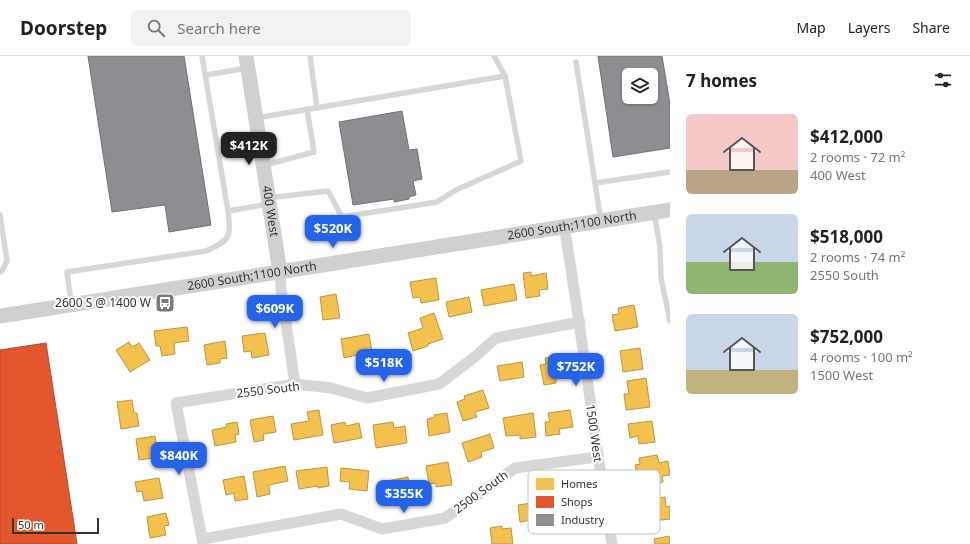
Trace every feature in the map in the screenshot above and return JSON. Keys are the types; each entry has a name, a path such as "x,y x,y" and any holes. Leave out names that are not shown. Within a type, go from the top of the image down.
{"main road":[{"name":"400 West","path":"247,62 280,272"},
{"name":"2600 South;1100 North","path":"0,316 670,210"}],"street":[{"name":"1500 West","path":"564,226 580,322 599,470"},
{"path":"280,272 281,289 295,384"},
{"name":"2550 South","path":"203,541 176,403 295,384 331,388 367,398 439,384 476,356 496,338 580,322"},
{"name":"2500 South","path":"203,541 341,514 382,529 445,518 515,468 597,457"},
{"name":"1500 West","path":"610,534 612,544"}],"lane":[{"path":"71,305 66,272 206,251 223,244 230,231 202,56"},
{"path":"310,56 317,108"},
{"path":"228,211 268,201 328,191 342,217 437,202 456,190 521,161 505,76 494,56"},
{"path":"206,75 247,62"},
{"path":"576,62 601,221"},
{"path":"255,118 505,76"},
{"path":"263,165 314,152 307,109"},
{"path":"595,183 670,172"},
{"path":"654,212 660,247 662,278 670,321"},
{"path":"0,215 7,261 0,272"}],"building: Homes":[{"path":"531,272 531,276 546,273 548,289 539,290 540,296 526,298 523,273"},
{"path":"436,278 439,300 421,303 420,297 413,298 410,282"},
{"path":"514,284 517,300 484,306 481,290"},
{"path":"336,294 340,318 323,320 320,297"},
{"path":"469,297 472,312 449,317 446,302"},
{"path":"634,305 638,327 615,331 612,315 619,314 618,308"},
{"path":"434,313 443,339 413,351 408,333 423,328 420,318"},
{"path":"187,327 189,341 174,343 175,354 162,356 160,346 156,346 154,331"},
{"path":"265,333 269,355 252,358 251,351 244,352 242,336"},
{"path":"369,334 373,358 358,360 357,355 344,358 341,339"},
{"path":"225,341 227,358 220,359 220,363 207,365 204,345"},
{"path":"129,342 132,347 139,343 150,360 130,372 116,350"},
{"path":"640,348 643,369 623,372 620,351"},
{"path":"561,355 565,376 556,378 556,383 544,385 540,365 546,364 545,358"},
{"path":"522,362 524,377 500,381 497,366"},
{"path":"646,378 650,407 626,410 624,394 629,394 627,381"},
{"path":"483,390 489,408 475,412 477,417 463,421 457,402 465,399 464,396"},
{"path":"132,400 134,413 137,413 139,426 121,429 117,402"},
{"path":"319,410 323,435 294,440 291,424 309,421 307,412"},
{"path":"570,410 573,427 559,429 560,434 546,436 545,422 550,422 548,413"},
{"path":"447,413 450,432 429,436 427,419 435,417 434,415"},
{"path":"533,413 536,437 520,439 520,435 506,436 503,418"},
{"path":"273,416 276,432 263,434 264,440 254,442 250,420"},
{"path":"652,421 655,442 639,444 638,436 630,438 628,424"},
{"path":"237,422 239,434 235,435 236,442 215,446 212,430 227,427 226,424"},
{"path":"345,422 346,426 359,423 362,438 334,443 331,425"},
{"path":"393,422 394,428 405,426 407,443 376,448 373,425"},
{"path":"490,434 494,448 481,452 482,457 468,462 462,443"},
{"path":"155,436 157,448 152,449 154,458 139,460 136,439"},
{"path":"657,455 659,463 668,461 670,475 662,476 663,482 660,483 660,470 636,470 635,465 640,464 639,458"},
{"path":"448,462 452,485 436,487 436,483 429,484 426,466"},
{"path":"285,466 288,481 269,485 270,494 257,497 253,472"},
{"path":"327,467 329,486 299,489 296,471"},
{"path":"341,468 369,471 367,491 349,489 350,482 340,481"},
{"path":"244,476 248,499 235,501 234,493 226,495 223,480"},
{"path":"408,477 411,495 404,496 404,499 390,501 387,481"},
{"path":"159,478 163,498 144,501 142,491 137,492 135,482"},
{"path":"665,497 666,507 670,506 670,519 660,520 660,498"},
{"path":"528,504 528,521 520,522 518,505"},
{"path":"166,513 169,525 164,526 166,535 150,538 147,517"},
{"path":"502,526 502,529 511,528 513,544 492,544 490,528"},
{"path":"669,536 670,544 655,544 654,539"}],"building: Shops":[{"path":"46,343 77,544 0,544 0,350"}],"building: Industry":[{"path":"88,56 184,56 211,225 169,232 165,205 112,212"},
{"path":"598,56 662,56 670,104 670,148 613,157"},
{"path":"402,111 409,150 417,149 422,179 413,181 416,195 409,197 409,199 394,202 394,199 353,205 339,122"}],"place":[{"name":"2600 S @ 1400 W","path":"165,303"}]}
